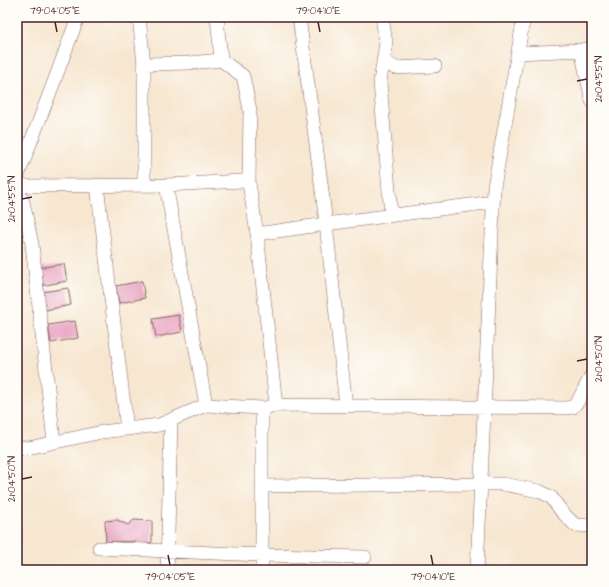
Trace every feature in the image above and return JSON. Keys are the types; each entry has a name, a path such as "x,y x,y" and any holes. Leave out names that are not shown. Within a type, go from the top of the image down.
{"street":[{"path":"17,178 78,17"},
{"path":"139,17 144,64 144,186"},
{"path":"217,17 221,60"},
{"path":"299,17 307,84 319,158 346,406"},
{"path":"382,17 386,43 380,82 391,215"},
{"path":"477,570 494,187 524,17"},
{"path":"518,53 587,49 592,101"},
{"path":"144,64 190,63 221,60 243,76 250,110 249,183 257,234 276,405"},
{"path":"383,60 395,68 435,66"},
{"path":"17,184 28,186 166,186 242,181 249,183"},
{"path":"97,186 127,429"},
{"path":"166,186 206,405"},
{"path":"17,189 23,202 32,244 54,442"},
{"path":"257,234 493,202"},
{"path":"17,447 28,448 102,432 159,425 206,405 262,408 276,405 484,408 573,407 578,401 592,374"},
{"path":"262,408 262,570"},
{"path":"166,570 171,420"},
{"path":"262,486 503,484 539,491 551,498 575,525 592,526"},
{"path":"99,548 262,555 365,557"}],"building":[{"path":"64,264 67,281 40,286 37,268"},
{"path":"142,281 145,298 119,303 116,286"},
{"path":"68,288 71,305 45,310 42,292"},
{"path":"179,315 182,332 156,337 153,319"},
{"path":"75,321 78,338 51,343 48,325"},
{"path":"117,520 128,525 134,520 152,521 152,542 136,544 135,541 106,542 105,521"}]}
